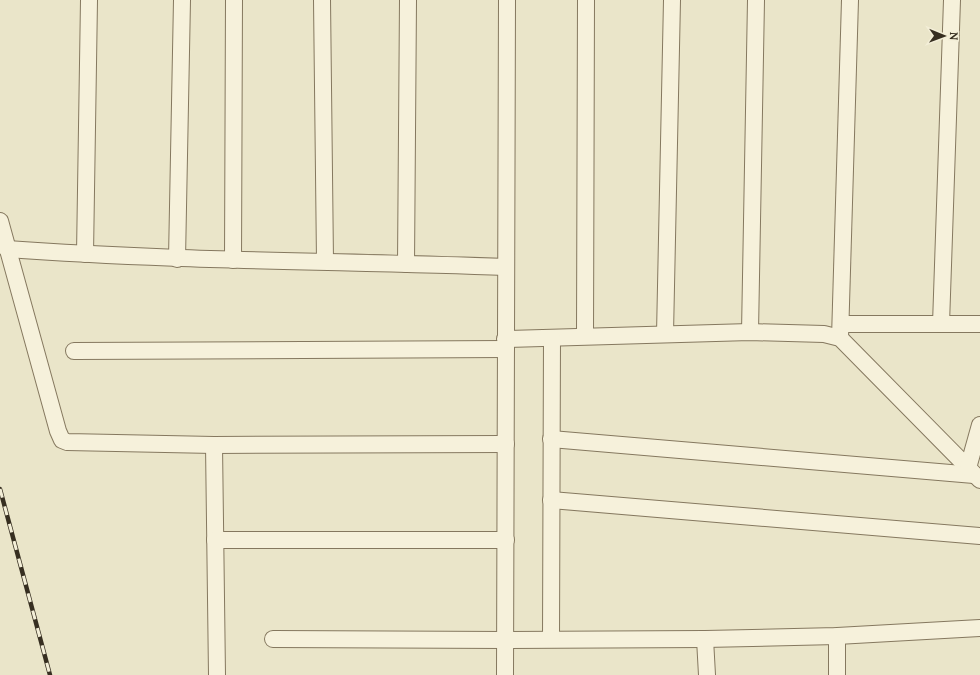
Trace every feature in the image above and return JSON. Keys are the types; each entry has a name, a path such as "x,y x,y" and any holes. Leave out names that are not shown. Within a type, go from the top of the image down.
{"street":[{"path":"85,254 89,0"},
{"path":"177,259 182,0"},
{"path":"233,260 234,0"},
{"path":"322,0 325,261"},
{"path":"406,264 408,0"},
{"path":"505,675 507,0"},
{"path":"585,336 586,0"},
{"path":"665,334 672,0"},
{"path":"750,332 756,0"},
{"path":"850,0 840,331 974,474"},
{"path":"942,324 952,0"},
{"path":"0,221 58,431 62,440 67,442 214,445 506,444"},
{"path":"7,249 177,259 325,261 506,267"},
{"path":"74,351 506,344 552,338 585,336 750,332 824,334 840,331 942,324 980,324"},
{"path":"551,639 552,338"},
{"path":"974,474 980,425"},
{"path":"551,440 974,474"},
{"path":"214,445 217,675"},
{"path":"551,500 980,536"},
{"path":"215,540 506,540"},
{"path":"273,639 705,639 837,636 980,628"},
{"path":"837,636 837,675"},
{"path":"705,639 707,675"}],"railway":[{"path":"0,489 50,675"}]}
